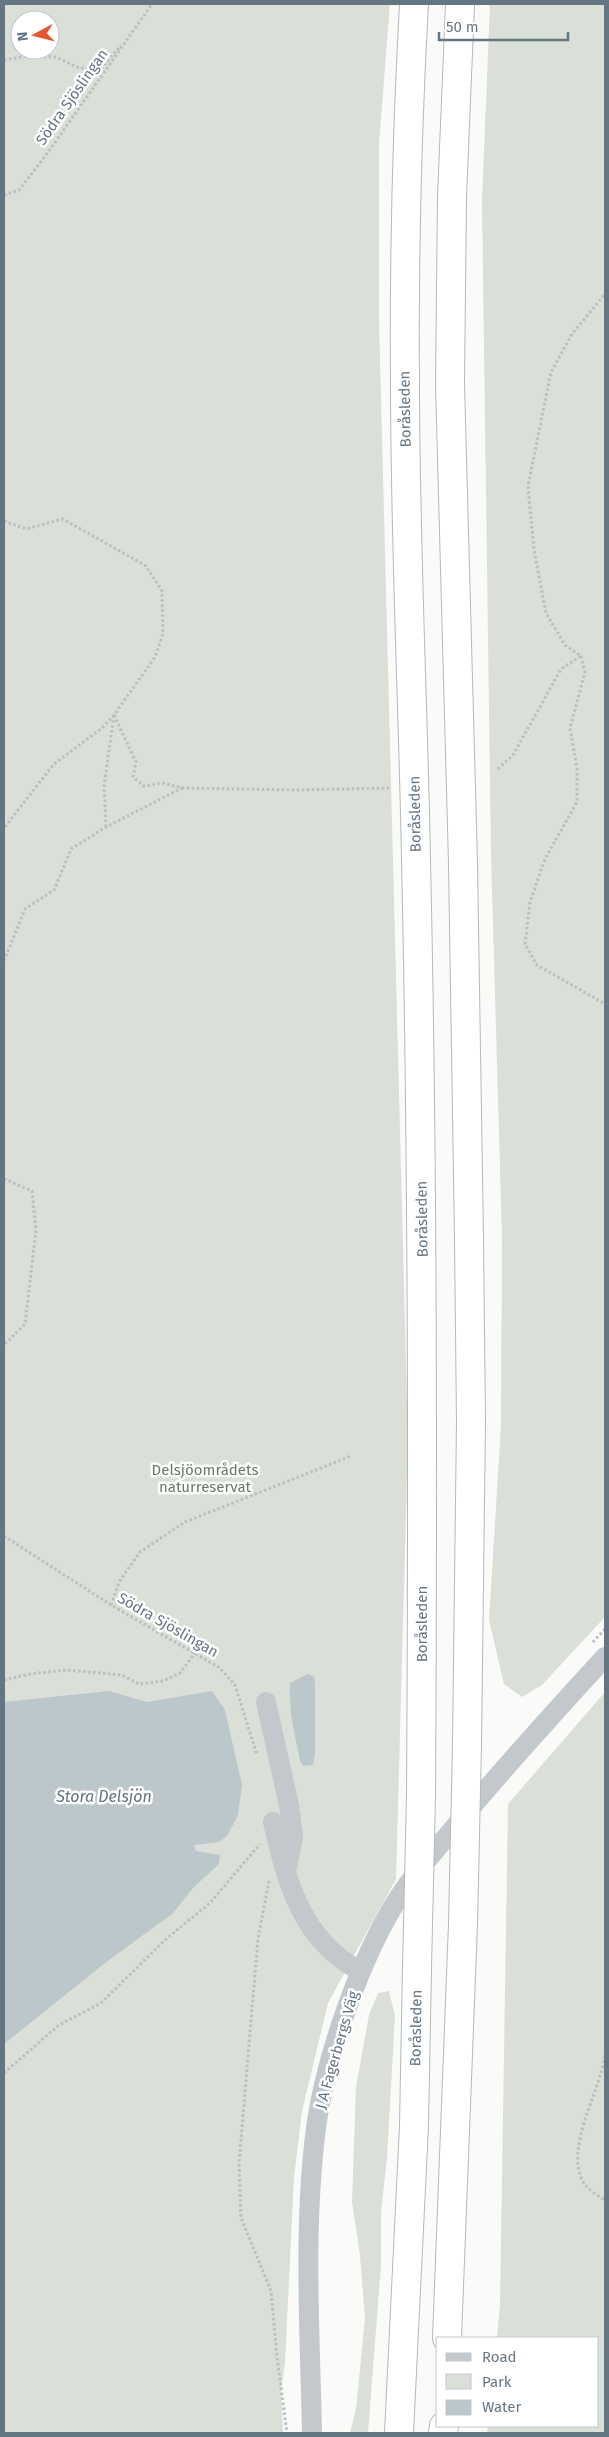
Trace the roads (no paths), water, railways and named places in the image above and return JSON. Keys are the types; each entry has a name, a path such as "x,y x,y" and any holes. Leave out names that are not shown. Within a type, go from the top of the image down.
{"highway":[{"name":"Boråsleden","path":"398,2433 414,2126 421,1795 424,1432 416,863 404,384 406,195 414,4"},
{"path":"447,2337 463,1924 471,1421 463,862 450,384 452,197 460,4"}],"street":[{"name":"J A Fagerbergs Väg","path":"312,2433 309,2201 316,2126 333,2055 360,1971 392,1908 437,1848 500,1772 605,1657"},
{"path":"266,1702 289,1805 293,1837 278,1875"},
{"path":"273,1822 278,1875 313,1932 346,1964 360,1971"}],"water":[{"path":"308,1674 314,1676 315,1683 315,1753 313,1765 303,1766 292,1722 290,1683"},
{"name":"Stora Delsjön","path":"109,1691 147,1702 212,1691 225,1710 242,1785 238,1815 227,1836 219,1842 194,1845 196,1851 220,1855 219,1864 194,1887 172,1914 105,1963 4,2044 4,1702"}],"park label":[{"name":"Delsjöområdets naturreservat","path":"205,1478"}]}
